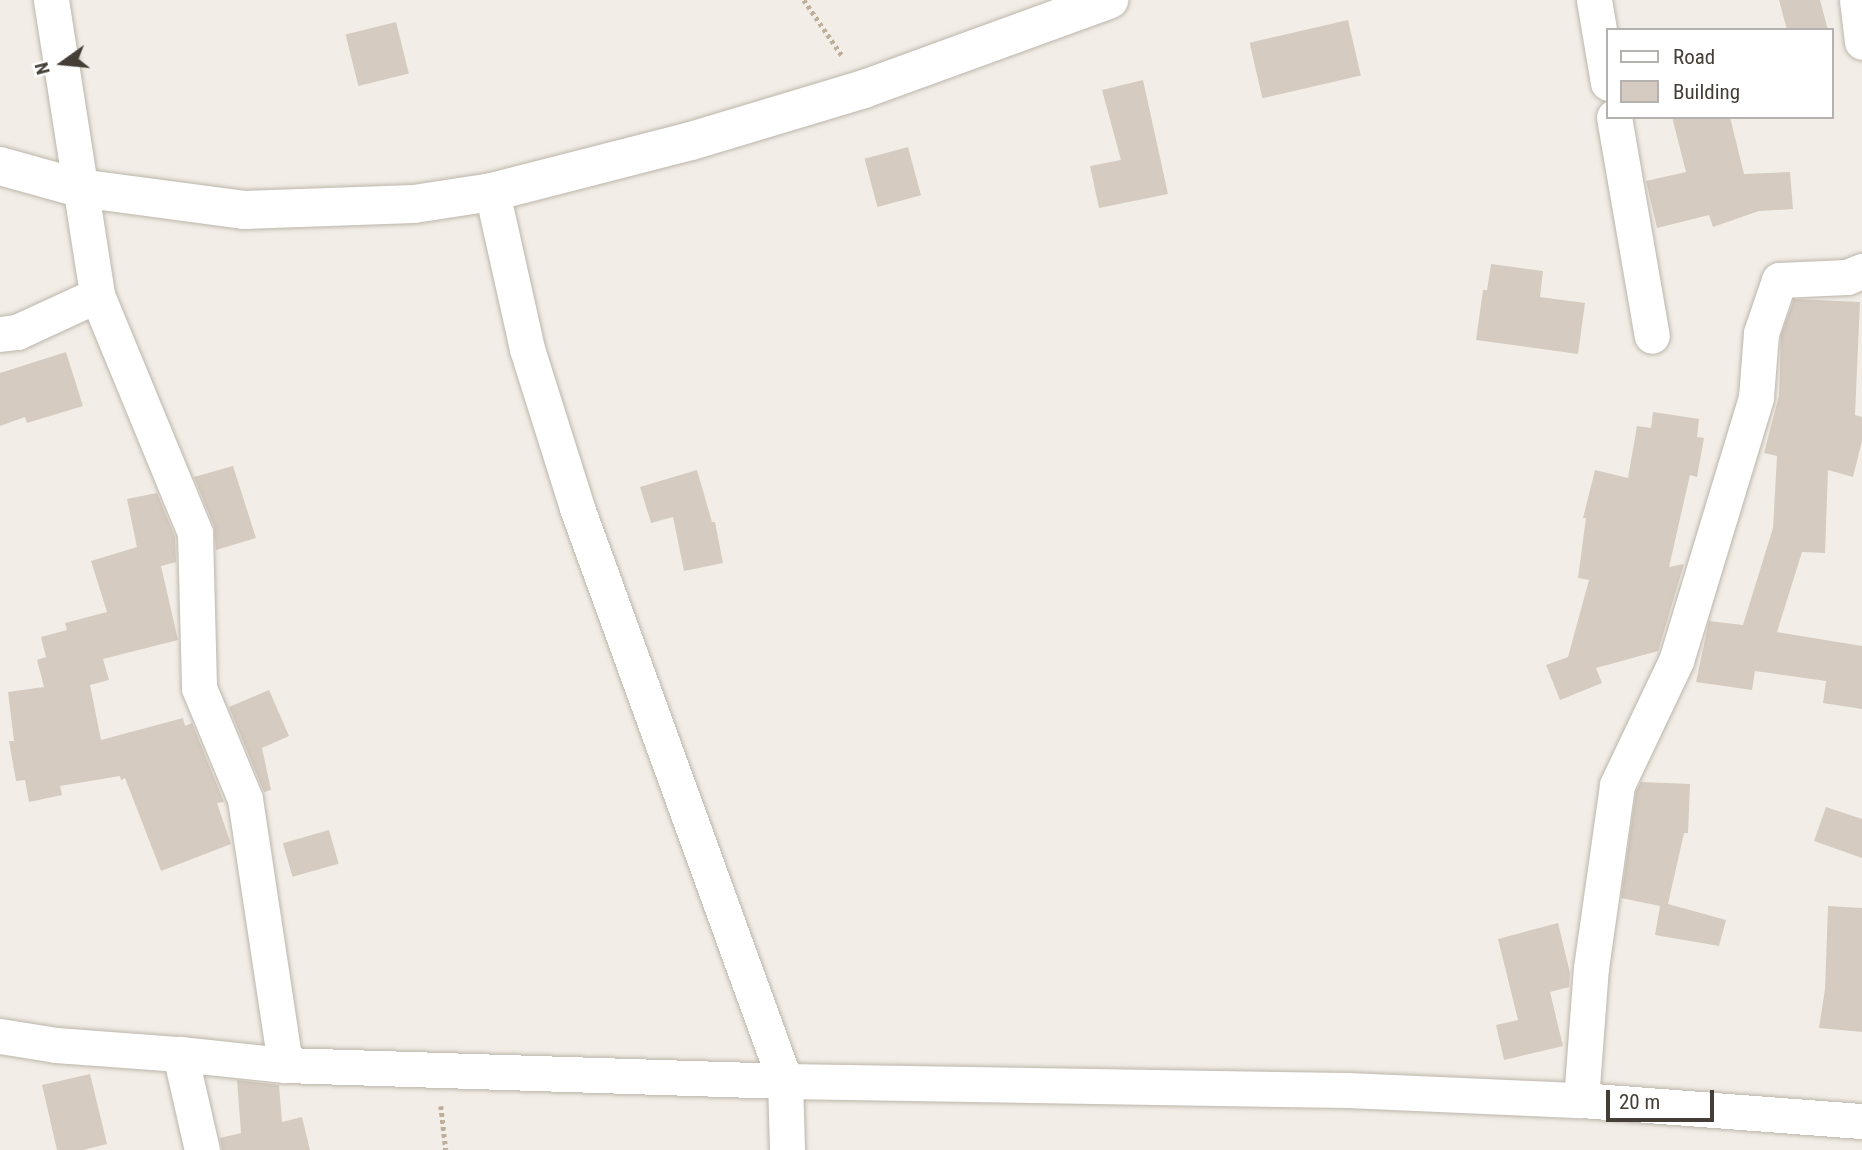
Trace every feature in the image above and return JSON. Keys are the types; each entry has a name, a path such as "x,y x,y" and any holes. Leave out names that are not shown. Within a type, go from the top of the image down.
{"street":[{"path":"51,0 97,295 195,533 199,688 245,799 285,1065"},
{"path":"0,166 79,188 244,210 414,204 492,192 691,141 864,89 1109,0"},
{"path":"1594,0 1606,71"},
{"path":"1857,0 1862,42"},
{"path":"1614,119 1652,336"},
{"path":"492,192 527,349 577,508 785,1081 787,1150"},
{"path":"1581,1100 1591,968 1617,785 1676,661 1756,397 1761,333 1779,280 1847,277 1862,271"},
{"path":"0,334 17,332 97,295"},
{"path":"0,1036 56,1045 285,1065 785,1081 1348,1090 1581,1100 1862,1121"},
{"path":"180,1054 202,1150"}],"path":[{"path":"804,0 864,89"},
{"path":"438,1070 446,1150"}],"building":[{"path":"1779,0 1820,0 1827,28 1786,28"},
{"path":"1348,20 1361,76 1262,98 1250,43"},
{"path":"396,22 409,73 358,86 346,35"},
{"path":"1143,80 1168,194 1099,208 1090,166 1121,160 1102,90"},
{"path":"1673,119 1730,119 1744,174 1790,172 1793,209 1759,211 1713,227 1709,215 1657,228 1646,181 1686,172"},
{"path":"908,147 921,195 877,207 865,159"},
{"path":"1491,264 1543,271 1540,297 1585,303 1578,354 1476,340 1483,290 1487,290"},
{"path":"1794,299 1860,302 1855,415 1862,417 1862,441 1853,477 1828,470 1825,553 1802,552 1777,632 1862,646 1862,709 1823,703 1826,681 1755,671 1752,690 1696,682 1709,621 1743,625 1773,528 1777,456 1764,453 1779,396 1781,335"},
{"path":"66,352 83,406 27,423 25,417 0,426 0,373"},
{"path":"1653,412 1699,419 1697,437 1704,438 1697,477 1690,475 1669,567 1684,564 1658,651 1596,668 1602,683 1560,700 1546,665 1568,657 1589,580 1578,578 1586,518 1583,518 1595,470 1628,478 1637,426 1651,428"},
{"path":"233,466 256,538 216,550 214,526 194,477"},
{"path":"697,470 712,522 715,522 723,563 684,571 673,517 651,523 640,487"},
{"path":"157,493 175,537 176,562 161,566 178,640 103,659 109,680 90,685 101,740 183,718 185,726 192,723 224,802 217,803 231,844 161,871 125,778 121,780 120,776 60,786 62,795 29,802 25,780 16,781 9,741 14,741 8,692 44,687 37,660 46,657 41,637 67,630 65,623 107,612 91,561 137,547 127,499"},
{"path":"269,690 289,736 262,748 271,790 264,792 229,707"},
{"path":"1641,782 1690,784 1688,833 1684,833 1668,904 1726,920 1719,946 1655,935 1660,906 1621,898 1636,791"},
{"path":"1826,807 1862,819 1862,858 1814,841"},
{"path":"329,830 339,864 293,877 283,843"},
{"path":"1828,906 1862,908 1862,1032 1819,1028 1825,989"},
{"path":"1558,923 1570,973 1569,987 1550,992 1563,1046 1504,1060 1496,1025 1518,1020 1498,939"},
{"path":"90,1074 107,1144 83,1150 57,1150 42,1085"},
{"path":"237,1080 279,1085 282,1122 302,1117 310,1150 222,1150 220,1138 241,1133"}]}
